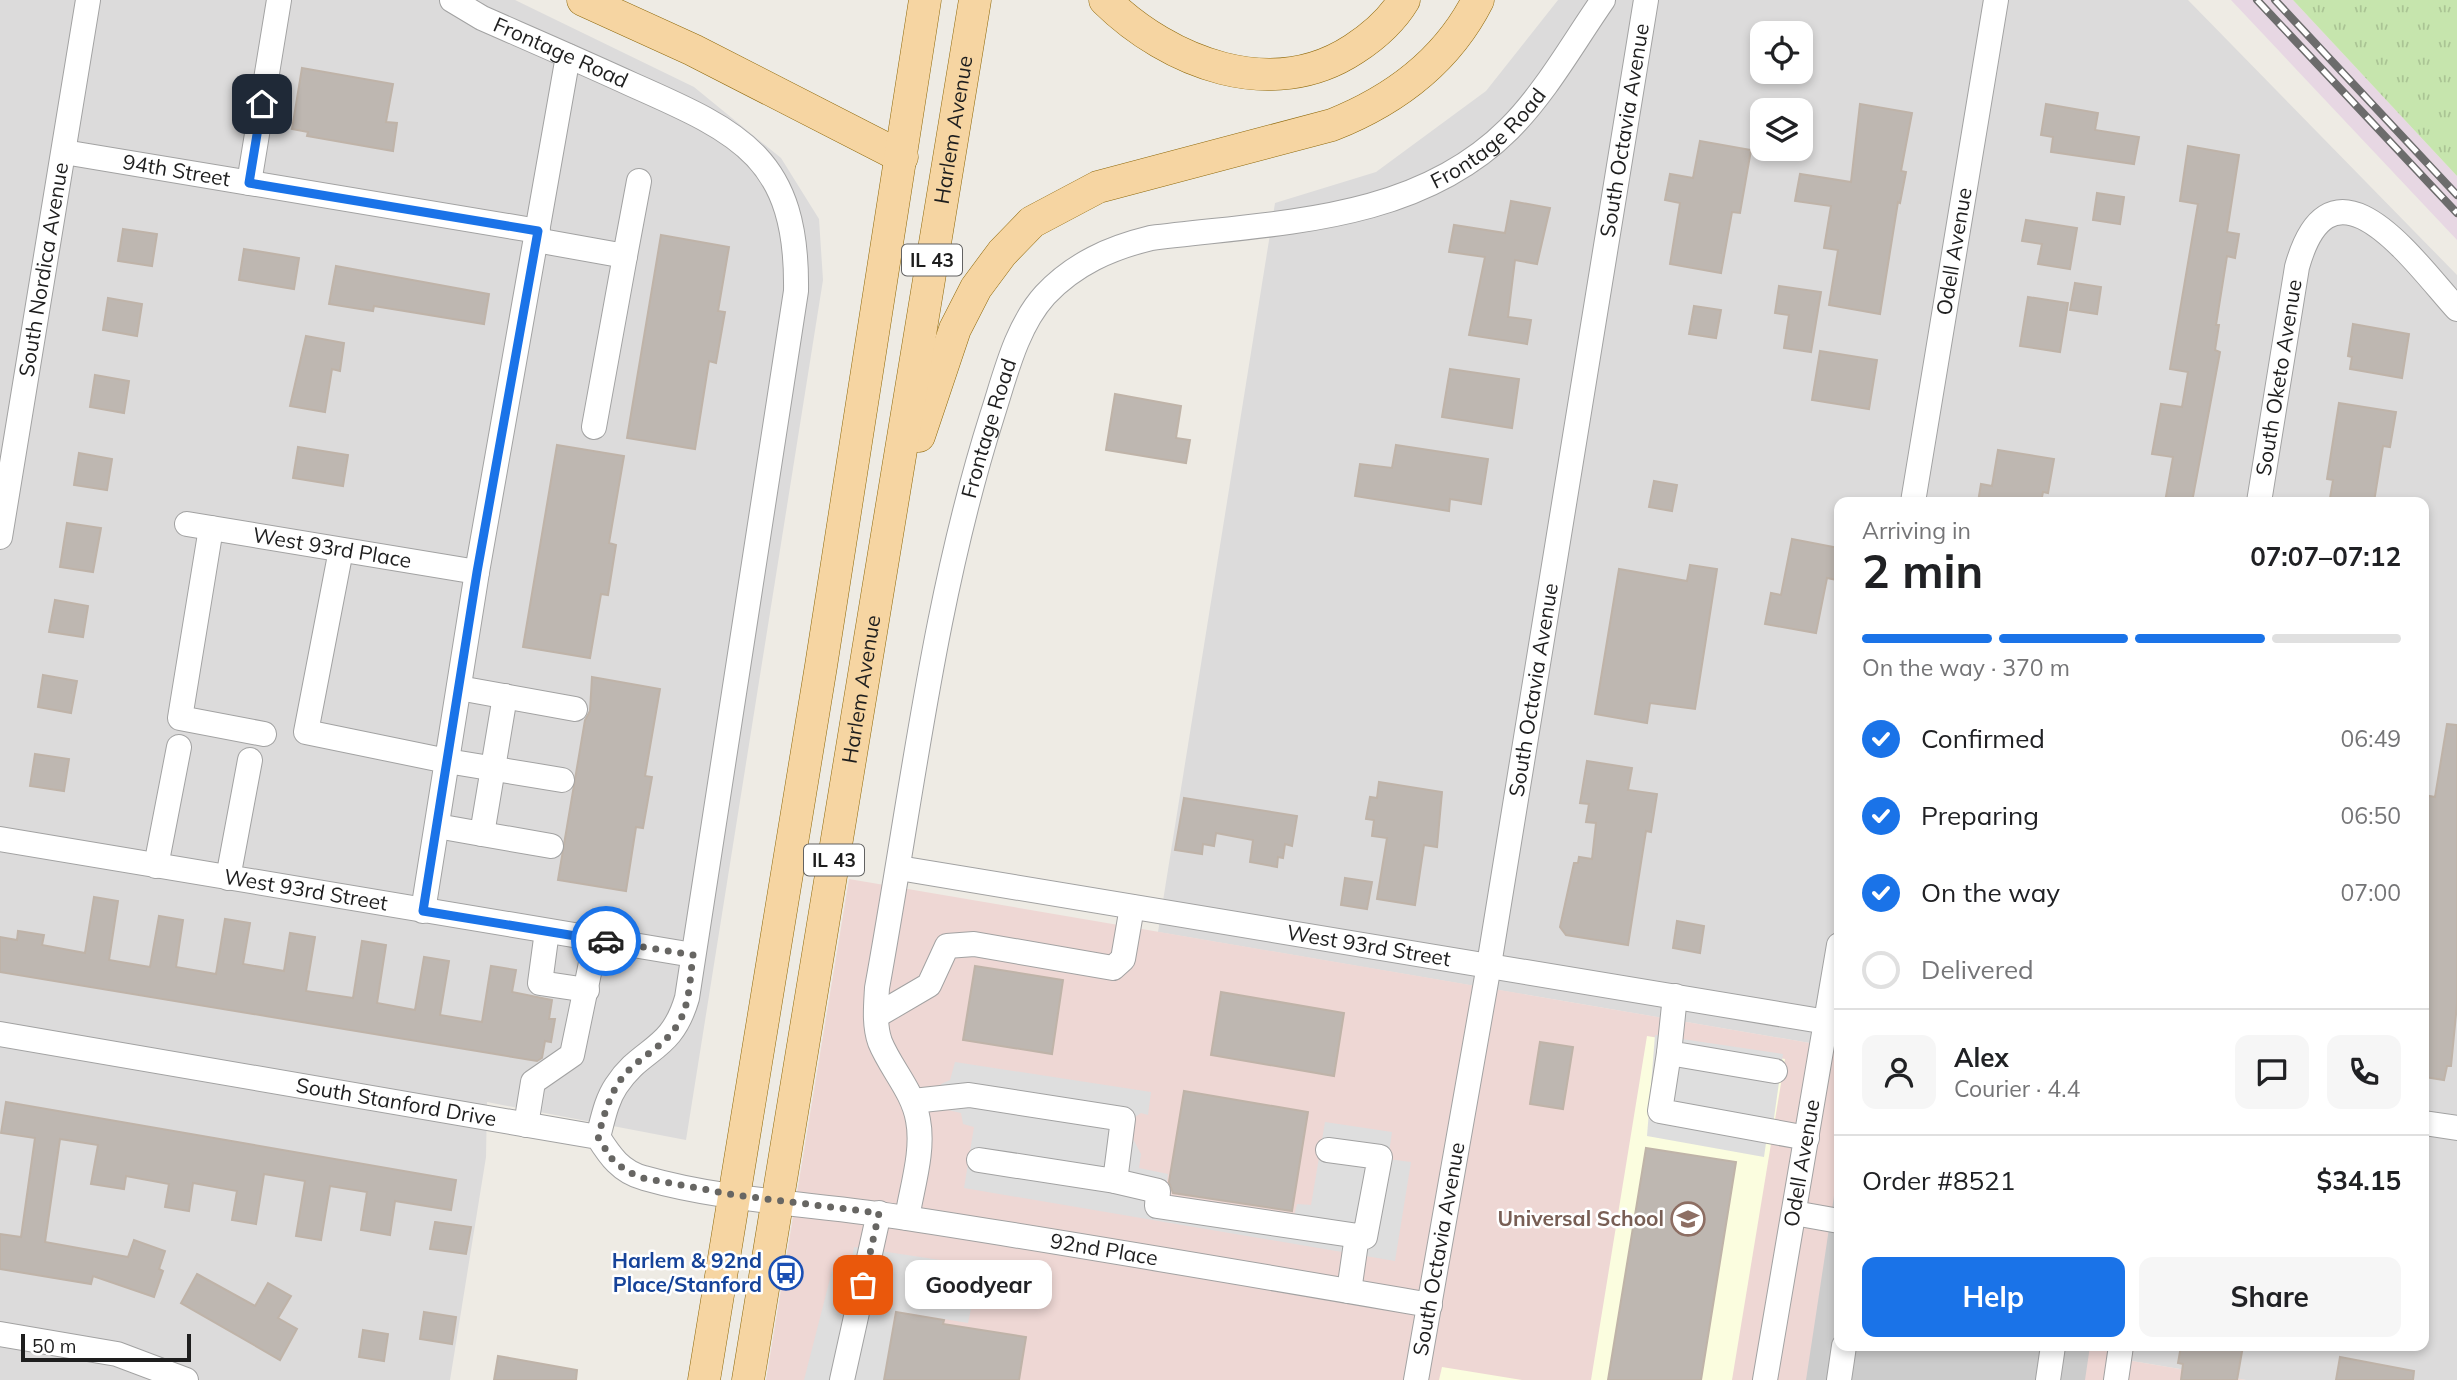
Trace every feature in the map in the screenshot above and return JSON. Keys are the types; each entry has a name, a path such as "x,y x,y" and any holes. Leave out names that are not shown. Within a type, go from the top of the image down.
{"main road":[{"path":"583,0 693,50 902,157"},
{"name":"Harlem Avenue","path":"704,1380 902,157 925,0"},
{"name":"Harlem Avenue","path":"748,1380 975,0"},
{"path":"1105,0 1124,19 1165,46 1205,65 1236,73 1272,75 1305,70 1338,60 1369,39 1397,12 1404,0"},
{"path":"890,520 955,329 976,288 1002,253 1032,222 1097,187 1332,125 1363,112 1418,77 1447,47 1478,0"}],"street":[{"name":"South Nordica Avenue","path":"0,537 88,0"},
{"path":"249,183 279,0"},
{"name":"Frontage Road","path":"452,0 482,18 698,114 735,135 758,159 776,185 789,215 796,250 796,291 687,998 680,1021 668,1040 629,1070 617,1085 607,1102 598,1137"},
{"name":"Frontage Road","path":"907,1218 919,1144 919,1122 913,1101 880,1041 876,1016 877,988 951,560 1005,377 1024,327 1044,296 1093,257 1122,245 1151,238 1338,214 1412,195 1448,176 1483,153 1511,128 1603,0"},
{"name":"South Octavia Avenue","path":"1416,1380 1489,965 1646,0"},
{"name":"Odell Avenue","path":"1914,497 1996,0"},
{"path":"423,911 477,572 568,56"},
{"name":"94th Street","path":"64,152 537,235 625,256"},
{"path":"594,427 639,181"},
{"name":"South Oketo Avenue","path":"2260,497 2301,253 2308,236 2329,216 2354,212 2380,227 2457,309"},
{"name":"West 93rd Place","path":"264,734 180,718 199,526 477,572"},
{"path":"341,550 306,732 447,761 562,780"},
{"path":"459,688 575,709"},
{"path":"482,834 505,696"},
{"path":"156,866 178,747"},
{"path":"228,878 250,760"},
{"path":"437,826 551,846"},
{"name":"West 93rd Street","path":"0,839 693,955"},
{"name":"West 93rd Street","path":"899,868 1833,1023"},
{"path":"876,1016 929,985 947,946 974,944 1113,968 1123,959 1132,907"},
{"path":"547,931 540,983 587,990"},
{"path":"526,1125 534,1082 572,1055 596,939"},
{"path":"1675,996 1660,1111 1807,1138"},
{"name":"Odell Avenue","path":"1765,1380 1807,1138 1833,1023"},
{"name":"South Stanford Drive","path":"0,1034 598,1137"},
{"path":"1669,1053 1775,1071"},
{"path":"913,1101 969,1095 1123,1119 1115,1181"},
{"path":"2429,1124 2457,1128"},
{"path":"598,1137 611,1158 626,1171 643,1178 778,1200"},
{"path":"979,1160 1115,1181 1157,1191 1157,1206 1365,1237 1380,1157 1328,1150"},
{"name":"92nd Place","path":"778,1200 879,1213 1430,1305"},
{"path":"842,1380 879,1213"},
{"path":"1794,1213 1834,1220"},
{"path":"1349,1291 1357,1236"},
{"path":"0,1334 117,1354 147,1363 186,1380"},
{"path":"1839,1380 1843,1351"},
{"path":"2048,1380 2052,1351"},
{"path":"2116,1380 2120,1351"}],"shaded area":[{"path":"0,0 515,0 694,87 781,158 819,219 823,280 686,1140 487,1102 486,1157 450,1380 0,1380"},
{"path":"1558,0 2188,0 2457,275 2457,1380 2246,1380 2132,1361 2133,1351 2429,1351 2429,497 1834,497 1834,1047 1158,932 1275,203 1376,172 1486,91"},
{"path":"2231,0 2293,0 2457,176 2457,240"},
{"path":"849,879 1834,1047 1834,1351 2133,1351 2132,1361 2246,1380 766,1380"},
{"path":"1655,1035 1783,1054 1771,1139 1766,1143 1764,1157 1647,1136"},
{"name":"Universal School","path":"1647,1036 1785,1059 1732,1380 1591,1380"},
{"path":"955,1062 1151,1092 1148,1115 1141,1113 1132,1119 1132,1137 1141,1154 1139,1168 1168,1174 1165,1198 1293,1220 1297,1204 1311,1205 1325,1122 1392,1132 1388,1159 1411,1162 1395,1261 964,1188 974,1127 963,1124 961,1113 948,1110 941,1084 950,1080"},
{"path":"1834,1196 1834,1351 2089,1351 2085,1380 1806,1380"},
{"path":"854,1247 980,1266 968,1323 895,1311 884,1380 804,1380 832,1271 849,1274"},
{"path":"1442,1367 1522,1380 1439,1380"}],"green space":[{"path":"2293,0 2457,0 2457,176"}],"building":[{"path":"302,68 393,84 386,122 397,123 393,151 307,136 308,132 292,129"},
{"path":"1860,104 1912,113 1901,171 1906,172 1900,203 1898,202 1880,314 1829,305 1838,250 1824,248 1831,206 1795,201 1800,174 1851,182"},
{"path":"2046,104 2098,113 2095,130 2139,137 2134,164 2051,152 2053,137 2041,135"},
{"path":"1700,141 1750,150 1740,213 1732,212 1721,273 1670,264 1680,203 1665,200 1670,174 1693,178"},
{"path":"2188,146 2239,155 2227,232 2239,234 2235,258 2227,256 2216,325 2219,325 2215,350 2220,352 2193,497 2166,497 2173,457 2152,454 2161,404 2182,407 2188,372 2170,369 2198,204 2180,201"},
{"path":"2097,193 2124,197 2120,224 2093,220"},
{"path":"1511,201 1550,208 1537,264 1515,260 1508,317 1531,320 1527,344 1469,335 1485,257 1449,252 1454,225 1505,233"},
{"path":"2026,220 2077,228 2070,269 2038,264 2042,244 2022,241"},
{"path":"123,229 157,234 152,266 118,261"},
{"path":"661,235 729,247 718,311 725,312 716,363 709,361 695,449 627,438"},
{"path":"244,249 299,258 294,289 239,280"},
{"path":"336,266 489,294 484,324 374,306 373,311 329,304"},
{"path":"2075,283 2101,287 2097,314 2070,310"},
{"path":"1779,286 1821,292 1811,352 1784,348 1789,315 1775,313"},
{"path":"2028,297 2068,303 2060,352 2020,346"},
{"path":"108,298 142,304 137,336 103,330"},
{"path":"1694,306 1721,310 1716,338 1689,334"},
{"path":"2353,324 2409,334 2402,378 2350,369 2352,357 2348,356"},
{"path":"306,336 344,343 340,371 332,369 325,412 290,406"},
{"path":"1820,351 1877,360 1869,409 1812,400"},
{"path":"1450,369 1519,379 1512,428 1442,417"},
{"path":"95,375 129,381 124,413 90,407"},
{"path":"1115,394 1181,406 1176,438 1190,440 1186,463 1106,450"},
{"path":"2339,403 2396,412 2390,447 2383,446 2375,497 2330,497 2333,480 2327,479"},
{"path":"557,445 624,456 609,543 616,545 608,595 601,594 590,658 523,647"},
{"path":"1396,445 1488,459 1481,504 1450,499 1449,511 1355,496 1360,464 1392,468"},
{"path":"298,447 348,455 343,486 293,478"},
{"path":"1998,450 2054,459 2048,493 2043,492 2042,497 1979,497 1981,484 1992,486"},
{"path":"79,453 112,459 107,490 74,485"},
{"path":"1654,481 1677,485 1672,511 1649,507"},
{"path":"67,523 101,528 93,572 60,567"},
{"path":"1792,539 1834,547 1834,579 1827,578 1816,633 1765,624 1771,593 1781,595"},
{"path":"1690,565 1717,569 1695,709 1650,703 1647,723 1595,714 1619,569 1687,581"},
{"path":"55,600 88,606 83,637 49,632"},
{"path":"43,675 77,681 71,713 38,707"},
{"path":"592,677 660,689 645,776 652,777 643,828 636,827 626,891 558,880 585,720 590,711"},
{"path":"2447,724 2457,725 2457,1004 2451,1066 2447,1066 2444,1080 2429,1078 2429,796 2435,797"},
{"path":"35,754 69,759 64,791 30,786"},
{"path":"1587,761 1632,768 1628,790 1657,794 1651,832 1646,831 1628,945 1566,935 1560,927 1574,863 1578,863 1579,857 1592,859 1596,823 1586,822 1589,804 1580,803"},
{"path":"1379,782 1442,792 1437,847 1424,845 1415,905 1377,899 1387,838 1372,836 1374,820 1366,819 1370,797 1377,798"},
{"path":"1184,798 1297,816 1292,846 1285,844 1283,858 1278,857 1277,867 1250,862 1253,840 1216,833 1214,846 1203,844 1202,854 1175,850"},
{"path":"1345,878 1372,882 1367,909 1341,905"},
{"path":"94,897 118,901 109,960 150,967 159,916 183,920 176,967 216,974 225,919 250,923 243,964 284,971 290,933 315,937 306,991 353,998 362,941 386,945 377,1003 415,1010 424,957 449,961 440,1015 482,1022 491,966 516,970 512,992 552,1000 549,1019 555,1019 551,1042 545,1041 542,1058 537,1061 0,972 0,937 17,940 18,931 44,935 42,945 85,953"},
{"path":"1677,921 1704,926 1700,953 1673,948"},
{"path":"975,966 1063,980 1052,1054 963,1040"},
{"path":"1221,992 1344,1013 1334,1076 1211,1055"},
{"path":"1540,1042 1573,1047 1563,1109 1530,1104"},
{"path":"1184,1091 1308,1112 1292,1211 1173,1193 1169,1182"},
{"path":"6,1102 456,1180 451,1210 395,1201 390,1235 361,1230 367,1192 330,1186 321,1240 296,1236 305,1181 264,1174 256,1224 232,1220 237,1191 193,1183 189,1211 165,1207 169,1184 126,1176 124,1189 91,1184 98,1145 60,1139 45,1242 128,1257 134,1240 165,1251 159,1269 163,1271 154,1297 93,1276 91,1284 0,1269 0,1234 21,1237 35,1138 1,1133"},
{"path":"1646,1148 1736,1162 1701,1380 1608,1380"},
{"path":"435,1222 471,1227 466,1254 430,1249"},
{"path":"197,1274 255,1306 268,1283 291,1296 278,1318 297,1329 280,1360 181,1303"},
{"path":"424,1312 456,1317 452,1344 420,1339"},
{"path":"896,1312 944,1320 943,1324 1026,1337 1019,1380 884,1380"},
{"path":"363,1330 388,1334 384,1361 359,1357"},
{"path":"2180,1351 2242,1351 2237,1380 2181,1380 2183,1364 2178,1363"},
{"path":"498,1356 577,1370 576,1380 494,1380"},
{"path":"2340,1357 2414,1371 2413,1380 2336,1380"}],"railway":[{"path":"2257,0 2457,213"},
{"path":"2275,0 2457,195"}],"way so far":[{"path":"606,941 693,955 687,998 680,1021 668,1040 629,1070 607,1102 598,1137 611,1158 626,1171 643,1178 735,1195 879,1213 863,1285"}],"place":[{"name":"Universal School","path":"1688,1219"},
{"name":"Harlem & 92nd Place/Stanford","path":"786,1273"},
{"name":"Goodyear","path":"863,1285"}],"route":[{"path":"262,104 249,183 538,231 477,572 423,911 606,941"}]}
